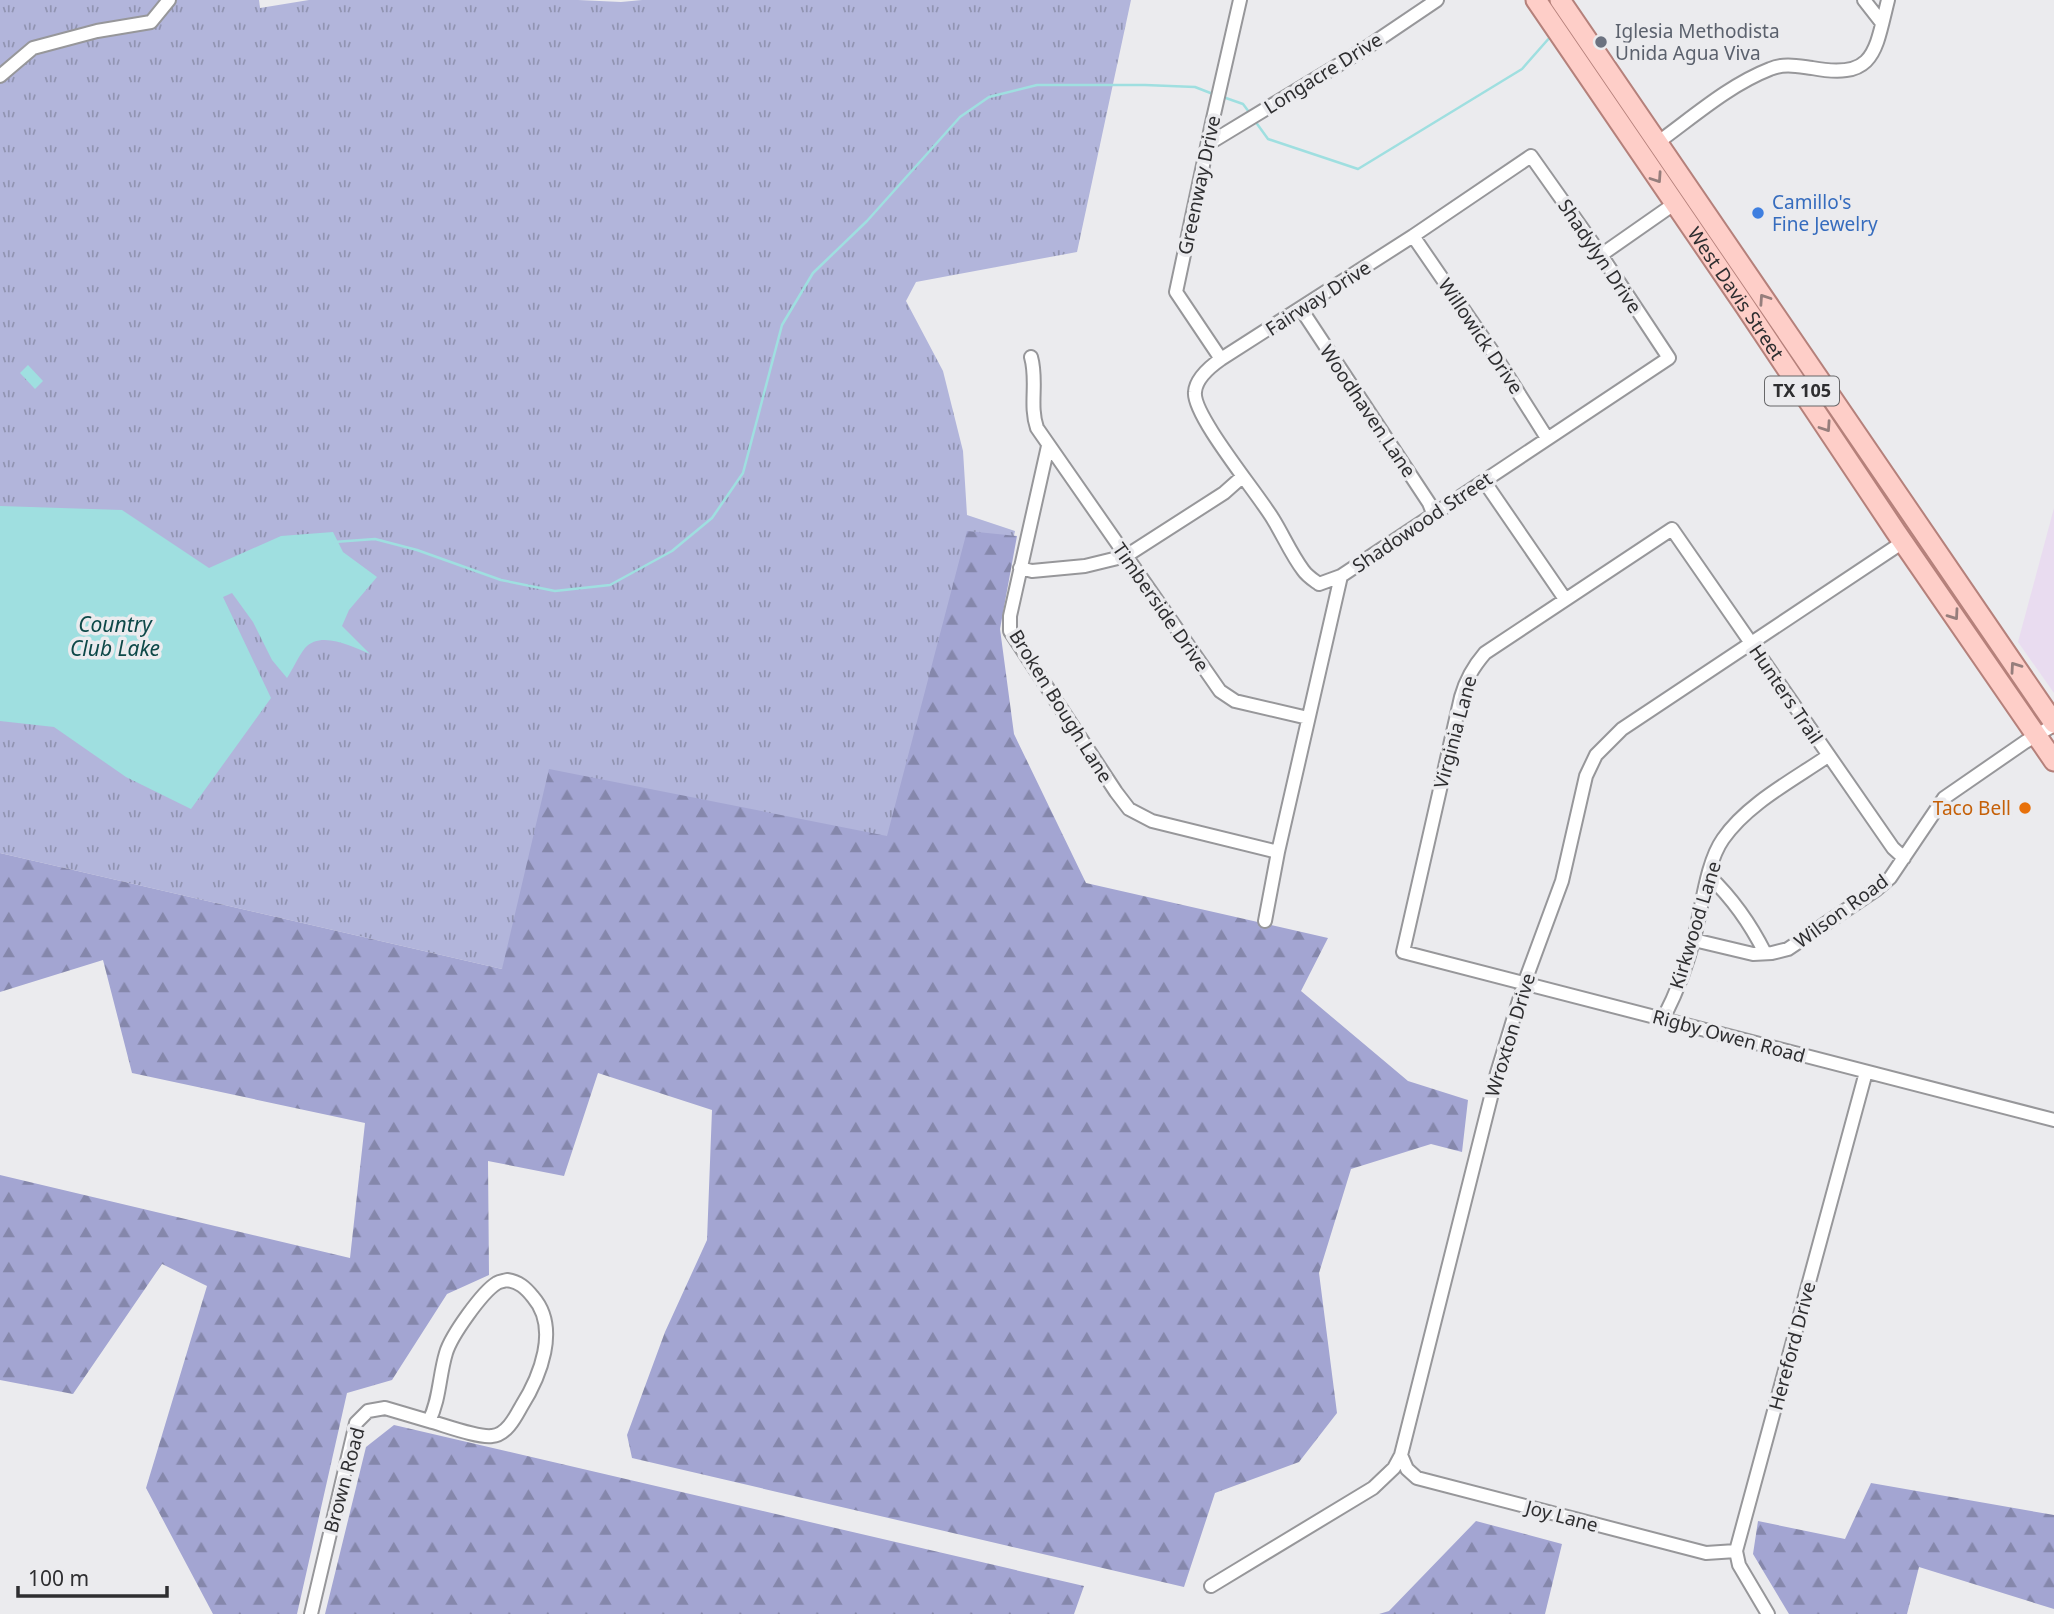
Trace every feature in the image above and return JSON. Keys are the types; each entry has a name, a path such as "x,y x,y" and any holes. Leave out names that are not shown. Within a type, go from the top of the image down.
{"main road":[{"name":"West Davis Street","path":"1536,0 2054,761"},
{"path":"1551,0 1567,24 1581,31"},
{"name":"West Davis Street","path":"1560,0 2054,724"},
{"path":"1583,70 1601,82 1643,143 1650,146 1657,142"},
{"path":"1674,204 1681,202 1692,207 1733,266 1746,274"},
{"path":"1752,316 1767,326 1812,389 1819,393 1827,391"},
{"path":"1864,484 1874,483 1884,488 1944,576 1960,586"}],"street":[{"path":"0,76 33,48 97,31 151,22 169,0"},
{"name":"Greenway Drive","path":"1221,359 1177,292 1240,0"},
{"name":"Longacre Drive","path":"1208,144 1363,50 1437,0"},
{"path":"1864,0 1882,23"},
{"path":"1657,142 1747,79 1773,68 1791,64 1831,72 1862,66 1872,55 1888,0"},
{"name":"Fairway Drive","path":"1242,477 1199,410 1194,392 1211,366 1413,236 1531,156"},
{"name":"Shadylyn Drive","path":"1531,156 1669,358"},
{"path":"1601,255 1674,204"},
{"name":"Willowick Drive","path":"1413,236 1548,438"},
{"name":"Woodhaven Lane","path":"1301,309 1433,513"},
{"name":"Timberside Drive","path":"1031,357 1034,368 1033,415 1037,428 1220,691 1235,701 1308,718"},
{"name":"Shadowood Street","path":"1265,922 1278,852 1341,576 1669,358"},
{"name":"Broken Bough Lane","path":"1048,446 1010,616 1010,631 1129,809 1152,821 1278,852"},
{"path":"1020,568 1032,571 1114,561 1126,556 1223,493 1242,477 1272,516 1301,568 1309,577 1319,584 1341,576"},
{"path":"1483,481 1565,598"},
{"name":"Virginia Lane","path":"1403,952 1465,681 1474,666 1485,653 1672,529"},
{"name":"Hunters Trail","path":"1672,529 1828,756 1893,848 1904,858"},
{"name":"Wroxton Drive","path":"1211,1586 1373,1488 1394,1468 1401,1455 1497,1073 1524,984 1562,881 1586,776 1596,755 1622,729 1903,542"},
{"name":"Wilson Road","path":"1694,940 1753,954 1788,949 1890,878 1944,798 2054,724"},
{"name":"Kirkwood Lane","path":"1662,1018 1670,1005 1694,940 1720,842 1746,812 1828,756"},
{"path":"1709,876 1755,932 1765,953"},
{"name":"Rigby Owen Road","path":"1403,952 2054,1120"},
{"name":"Hereford Drive","path":"1736,1551 1866,1072"},
{"name":"Brown Road","path":"311,1614 356,1423 369,1411 385,1408 429,1421 482,1436 494,1437 512,1423 530,1393 545,1350 545,1317 537,1301 518,1282 507,1279 496,1284 454,1335 447,1351 435,1410 429,1421"},
{"name":"Joy Lane","path":"1401,1455 1407,1469 1417,1478 1706,1553 1736,1551"},
{"path":"1736,1551 1740,1565 1768,1614"}],"shaded area":[{"path":"2054,508 2054,693 2018,642"}],"green space":[{"path":"0,0 259,0 260,8 309,0 1131,0 1077,252 916,282 906,301 943,371 963,451 967,515 1015,531 941,865 502,969 0,853"},
{"path":"967,531 1017,536 1000,629 1014,734 1086,883 1328,938 1301,991 1408,1081 1468,1100 1462,1152 1431,1144 1351,1169 1319,1273 1337,1413 1299,1462 1215,1493 1184,1587 632,1458 627,1435 665,1332 707,1240 712,1110 598,1073 564,1176 488,1161 489,1275 447,1294 392,1380 347,1393 297,1614 213,1614 146,1488 207,1286 162,1264 73,1394 0,1380 0,1175 350,1258 365,1123 132,1073 103,960 0,992 0,853 502,969 549,769 887,836"},
{"path":"394,1425 1084,1586 1074,1614 325,1614 366,1447"},
{"path":"1871,1483 2054,1515 2054,1609 1919,1567 1907,1614 1789,1614 1753,1554 1758,1521 1845,1539"},
{"path":"1476,1521 1562,1544 1545,1614 1379,1614 1389,1611"}],"water":[{"path":"28,365 43,381 35,389 20,373"},
{"name":"Country Club Lake","path":"0,506 122,510 209,568 281,536 333,532 343,552 377,577 349,610 342,626 370,654 346,644 320,640 305,648 287,678 272,660 253,622 232,593 223,597 271,698 191,809 126,777 54,727 0,721"}],"waterway":[{"path":"1255,121 1268,139 1358,169 1522,69 1551,36"},
{"path":"334,542 375,539 417,550 501,580 555,591 610,585 672,551 712,518 743,473 782,325 813,273 867,221 960,117 989,97 1037,85 1195,87 1213,94"},
{"path":"1223,97 1243,104 1249,112"}],"place":[{"name":"Iglesia Methodista Unida Agua Viva","path":"1601,42"},
{"name":"Camillo's Fine Jewelry","path":"1758,213"},
{"name":"Taco Bell","path":"2025,808"}]}
